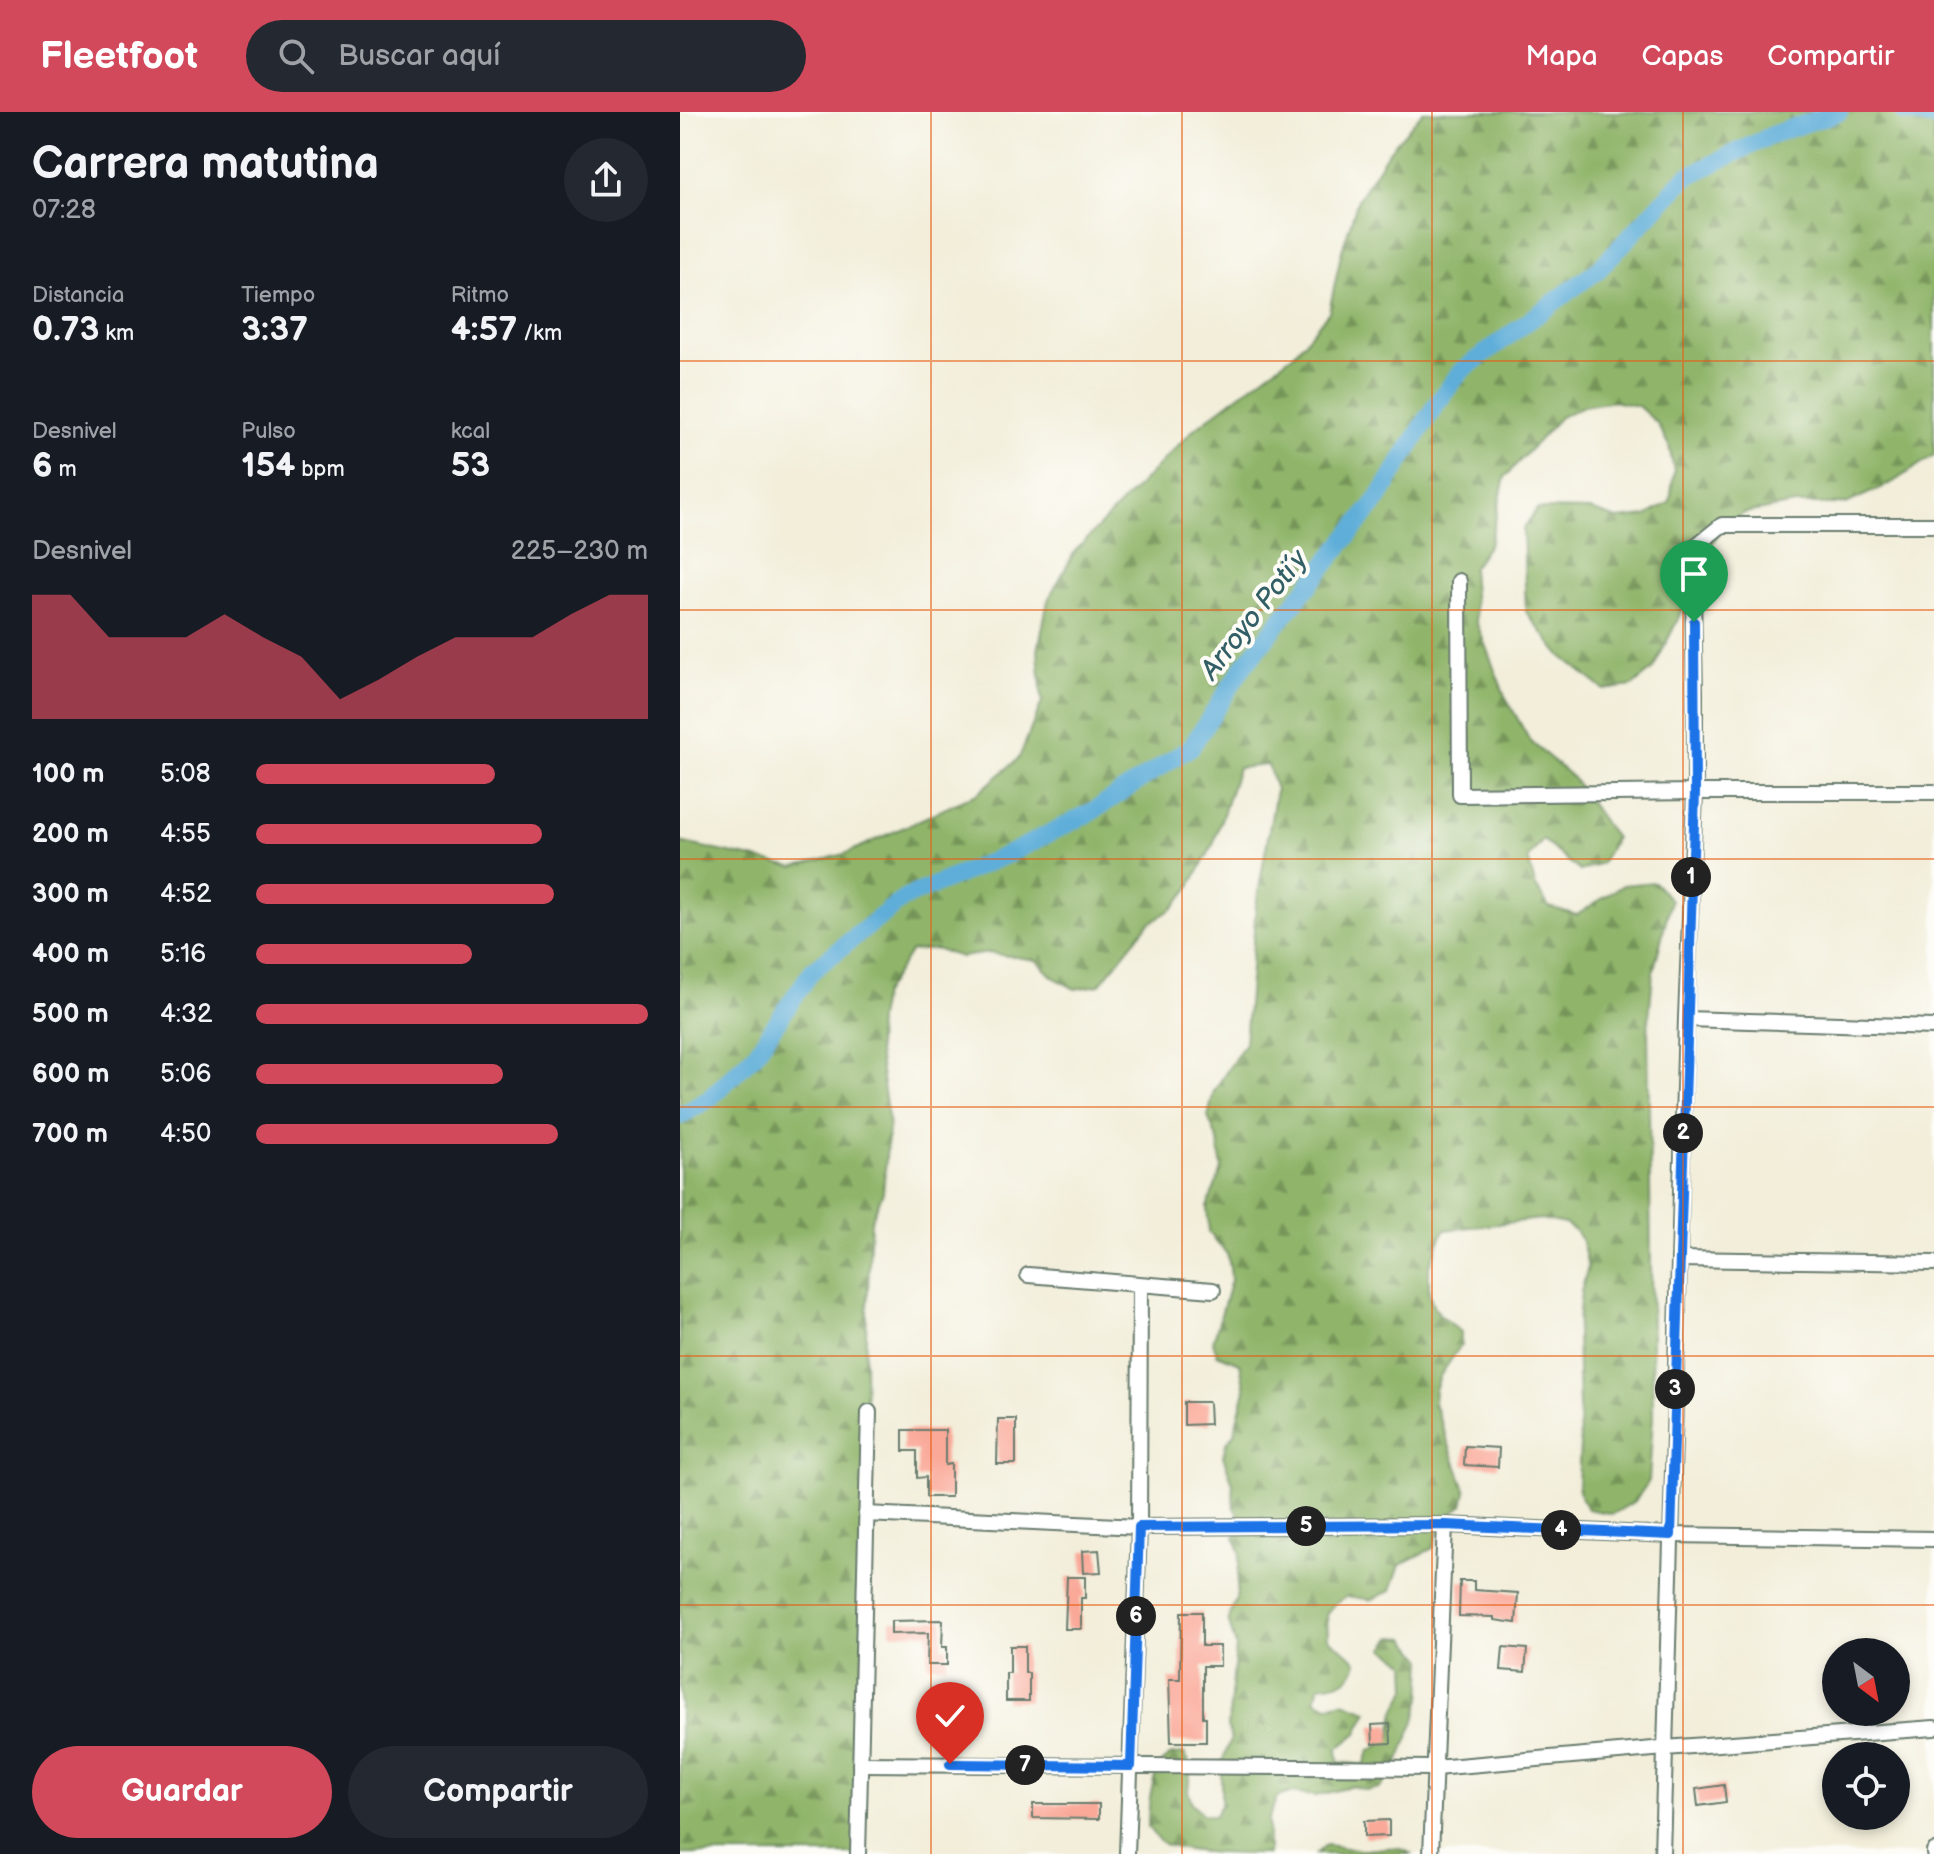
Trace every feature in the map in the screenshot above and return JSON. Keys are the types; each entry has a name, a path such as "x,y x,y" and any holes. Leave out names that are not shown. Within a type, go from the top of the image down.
{"street":[{"path":"1662,1854 1695,792 1692,549 1722,525 1934,525"},
{"path":"1459,581 1460,795 1934,792"},
{"path":"1686,1019 1934,1027"},
{"path":"1679,1259 1934,1263"},
{"path":"1028,1275 1213,1290"},
{"path":"1127,1854 1139,1527 1140,1285"},
{"path":"858,1854 869,1412"},
{"path":"866,1514 1139,1527 1445,1525 1671,1535 1934,1539"},
{"path":"1431,1854 1445,1525"},
{"path":"860,1764 1435,1768 1934,1728"}],"green space":[{"path":"1423,112 1934,112 1934,455 1893,482 1846,504 1795,504 1744,513 1721,531 1707,551 1653,669 1632,686 1604,690 1559,654 1526,612 1523,529 1537,509 1591,510 1618,519 1646,516 1670,502 1674,471 1669,446 1657,423 1638,406 1613,401 1583,406 1560,417 1505,477 1490,543 1472,569 1476,621 1505,696 1530,741 1573,778 1615,838 1602,863 1580,871 1543,840 1528,858 1535,885 1549,907 1577,915 1623,885 1654,882 1671,900 1653,973 1648,1029 1653,1417 1649,1481 1635,1501 1613,1514 1588,1509 1581,1499 1578,1486 1577,1333 1581,1292 1588,1267 1582,1241 1575,1231 1565,1224 1541,1219 1444,1230 1429,1266 1429,1293 1440,1315 1461,1332 1461,1345 1440,1376 1434,1403 1466,1492 1463,1505 1441,1523 1433,1548 1400,1565 1391,1590 1372,1600 1347,1596 1327,1613 1328,1638 1357,1663 1347,1679 1319,1686 1315,1700 1328,1706 1343,1702 1368,1711 1357,1733 1337,1749 1338,1762 1364,1765 1369,1752 1391,1737 1395,1711 1407,1689 1406,1663 1384,1648 1392,1637 1406,1638 1423,1659 1421,1698 1396,1768 1380,1788 1366,1790 1353,1786 1316,1796 1290,1793 1277,1797 1268,1820 1268,1854 1216,1853 1177,1848 1166,1845 1148,1827 1155,1777 1159,1767 1172,1755 1185,1754 1191,1766 1188,1791 1192,1803 1202,1814 1215,1816 1221,1804 1221,1764 1231,1740 1228,1727 1236,1647 1228,1619 1236,1600 1240,1553 1235,1537 1241,1519 1234,1507 1233,1484 1223,1456 1226,1444 1234,1433 1245,1390 1240,1363 1217,1354 1213,1342 1231,1280 1227,1254 1209,1232 1207,1207 1222,1169 1218,1141 1208,1117 1214,1091 1245,1043 1256,906 1276,790 1268,765 1238,768 1213,845 1188,890 1172,909 1148,924 1099,985 1075,989 1053,977 1036,960 989,953 961,957 935,949 911,951 883,994 877,1046 889,1124 883,1192 871,1220 865,1359 867,1507 864,1650 854,1701 859,1769 854,1854 680,1854 680,842 793,867 845,854 977,794 1019,758 1042,702 1038,650 1048,600 1075,551 1194,429 1294,354 1329,312 1341,254 1358,199 1389,151"},
{"path":"1325,1845 1360,1850 1394,1848 1411,1854 1316,1854"}],"building":[{"path":"1184,1402 1209,1402 1210,1424 1184,1425"},
{"path":"998,1419 1016,1419 1016,1464 997,1464"},
{"path":"903,1430 945,1430 945,1465 951,1464 951,1497 926,1497 926,1477 917,1478 917,1451 903,1451"},
{"path":"1465,1446 1499,1448 1498,1467 1464,1465"},
{"path":"1099,1550 1101,1572 1083,1573 1082,1551"},
{"path":"1067,1577 1085,1577 1081,1629 1065,1629"},
{"path":"1460,1581 1474,1581 1474,1590 1518,1593 1516,1623 1494,1620 1494,1617 1459,1616"},
{"path":"1181,1612 1202,1612 1202,1646 1220,1646 1220,1666 1203,1666 1206,1742 1171,1742 1169,1679 1180,1679"},
{"path":"943,1620 942,1647 947,1647 947,1665 927,1665 928,1633 891,1634 891,1621"},
{"path":"1010,1646 1025,1646 1029,1701 1006,1701"},
{"path":"1503,1647 1527,1649 1525,1672 1501,1670"},
{"path":"1390,1724 1391,1743 1373,1744 1372,1725"},
{"path":"1724,1785 1726,1802 1698,1806 1696,1789"},
{"path":"1033,1804 1099,1804 1099,1819 1033,1818"},
{"path":"1389,1820 1389,1836 1364,1837 1364,1821"}],"waterway":[{"name":"Arroyo Poti´y","path":"680,1116 709,1099 755,1054 812,971 904,898 1011,853 1093,811 1191,747 1243,667 1378,499 1435,406 1461,371 1599,269 1686,177 1774,134 1839,112"},
{"name":"Arroyo Poti´y","path":"1904,112 1934,118"}],"route":[{"path":"950,1764 1131,1766 1139,1527 1445,1525 1671,1535 1695,792 1694,622"}]}
